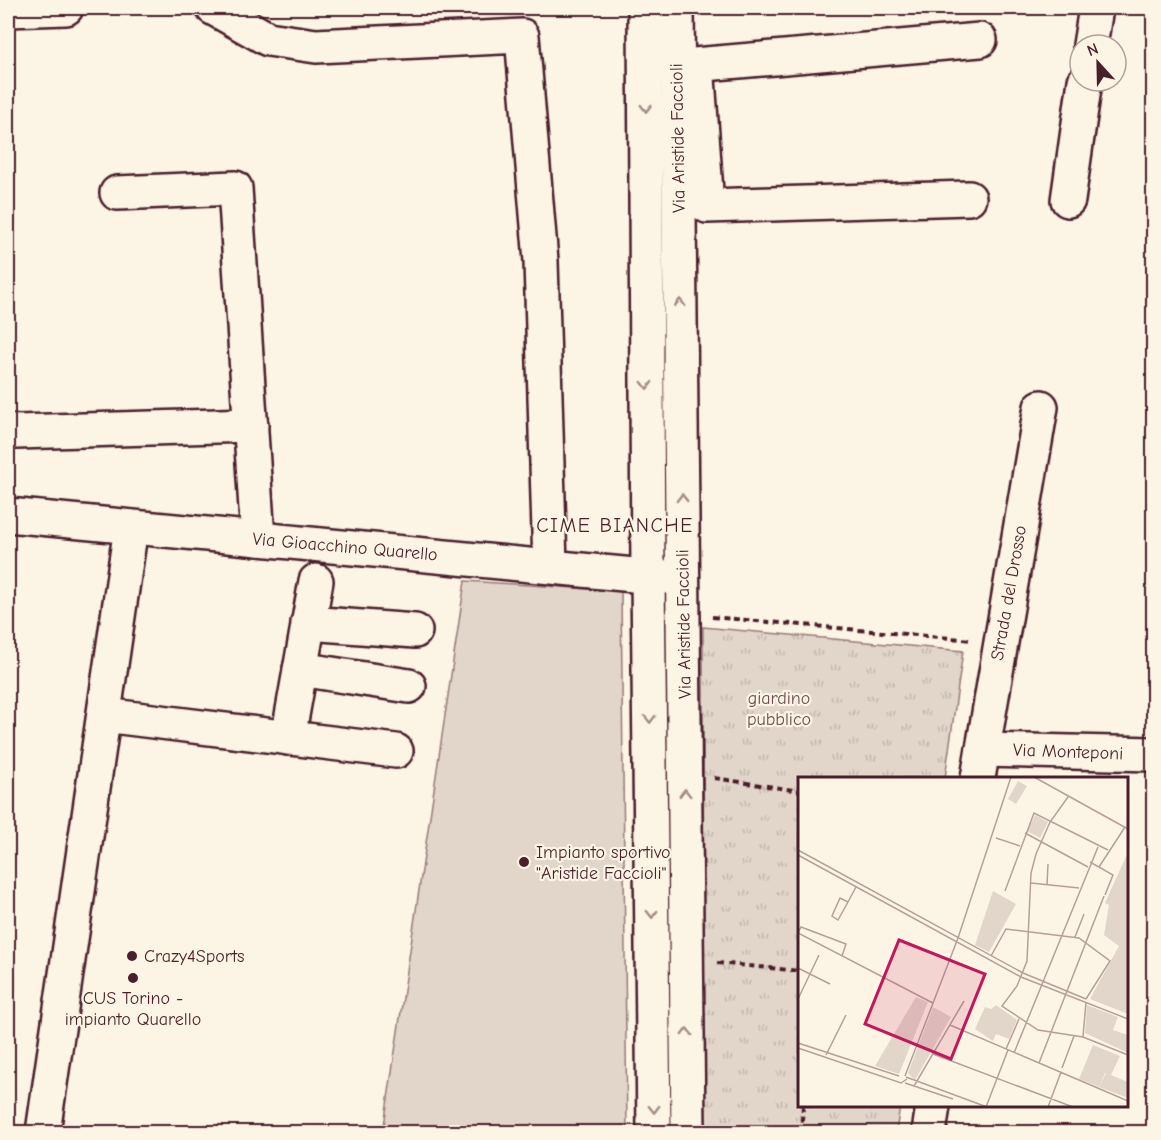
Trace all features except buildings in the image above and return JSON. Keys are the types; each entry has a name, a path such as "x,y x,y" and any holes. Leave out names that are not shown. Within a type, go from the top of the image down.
{"street":[{"path":"16,9 66,8"},
{"path":"213,8 268,39 316,46 522,36 541,261 550,566"},
{"name":"Via Aristide Faccioli","path":"645,8 673,66 684,615 688,1132"},
{"name":"Via Aristide Faccioli","path":"654,1132 648,576 676,8"},
{"path":"1092,33 1096,8"},
{"path":"969,198 707,206 673,66 980,40"},
{"path":"1068,200 1083,93"},
{"path":"117,193 235,188 258,539"},
{"name":"Strada del Drosso","path":"980,764 1041,406"},
{"path":"8,431 251,425"},
{"name":"Via Gioacchino Quarello","path":"8,515 648,576 683,577"},
{"path":"43,1132 131,527"},
{"path":"288,738 316,581"},
{"path":"309,623 416,630"},
{"path":"300,669 409,686"},
{"path":"104,715 396,751"},
{"name":"Via Monteponi","path":"980,764 1154,754"},
{"path":"929,1132 933,1107"}],"path":[{"path":"684,615 1001,642"},
{"path":"685,771 703,776 798,790"},
{"path":"686,959 798,971"},
{"path":"801,1132 803,1107"}],"green space":[{"name":"Impianto sportivo \"Aristide Faccioli\"","path":"465,581 621,591 627,1132 383,1132"},
{"name":"giardino pubblico","path":"703,627 963,651 945,777 798,777 798,1107 900,1107 896,1132 704,1132"}],"place":[{"name":"Impianto sportivo \"Aristide Faccioli\"","path":"524,862"},
{"name":"Crazy4Sports","path":"132,956"},
{"name":"CUS Torino - impianto Quarello","path":"133,978"}],"district":[{"name":"CIME BIANCHE","path":"615,525"}]}
